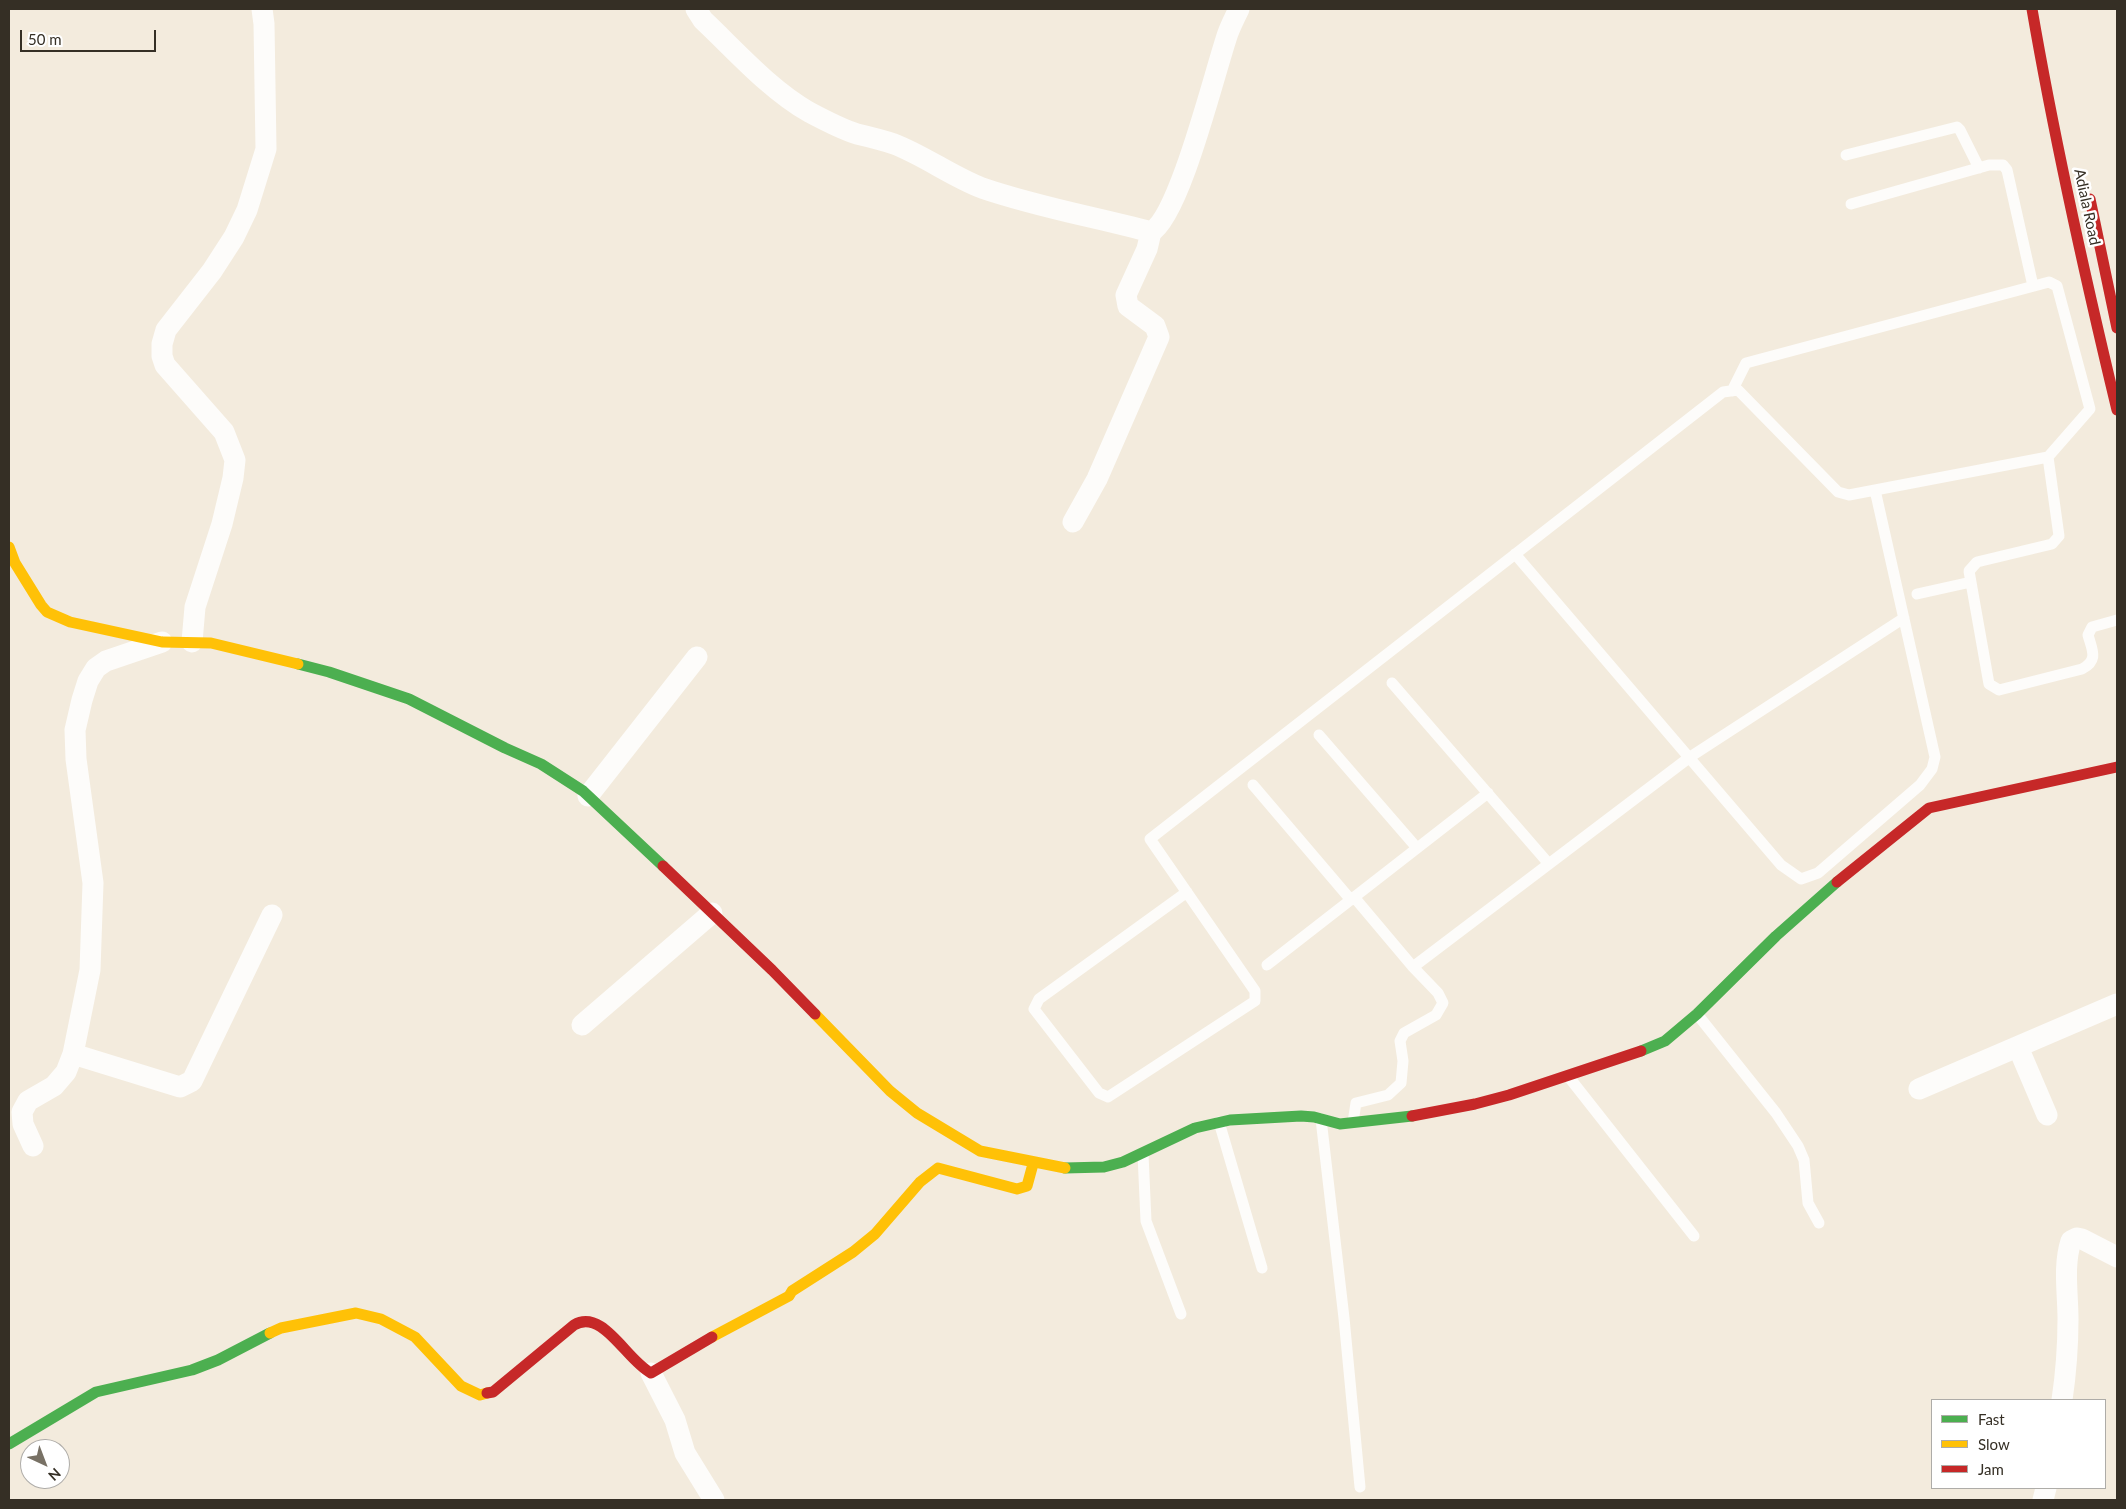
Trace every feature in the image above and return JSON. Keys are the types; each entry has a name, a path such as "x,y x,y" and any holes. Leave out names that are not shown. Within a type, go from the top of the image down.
{"street":[{"path":"192,642 195,607 222,524 233,478 234,460 224,432 165,364 162,356 162,344 166,330 212,271 234,237 247,210 266,149 264,24 262,9"},
{"path":"696,9 703,20 774,86 808,112 857,134 895,144 924,158 952,176 982,187 1025,202 1151,232"},
{"path":"1073,522 1097,479 1159,337 1155,326 1128,306 1126,294 1147,249 1151,232 1164,216 1177,189 1206,110 1228,33 1239,9"},
{"name":"Adiala Road","path":"2032,9 2100,340 2117,410"},
{"name":"Adiala Road","path":"2087,187 2117,328"},
{"path":"9,547 28,587 47,612 70,622 162,642 210,643 319,670 409,699 505,748 541,764 588,796 796,994 890,1091 917,1113 980,1151 1058,1168 1104,1167 1123,1162 1195,1128 1230,1120 1301,1116 1340,1124 1407,1117 1475,1104 1626,1057 1665,1041 1697,1014 1776,936 1833,885 1929,808 2117,767"},
{"path":"32,1146 23,1124 22,1112 28,1101 54,1086 66,1072 73,1054 90,970 93,884 76,759 76,730 80,707 88,680 96,668 106,661 162,642"},
{"path":"588,796 697,657"},
{"path":"582,1025 712,913"},
{"path":"73,1054 180,1087 192,1082 272,915"},
{"path":"1919,1089 2117,1004"},
{"path":"2018,1047 2048,1115"},
{"path":"9,1444 96,1392 192,1370 218,1360 281,1328 356,1313 381,1319 415,1337 457,1382 472,1393 480,1395 493,1392 574,1325 586,1320 598,1323 635,1362 646,1372 651,1373 739,1321 789,1296 792,1291 853,1252 874,1234 920,1182 938,1168 999,1185 1023,1189 1027,1186 1033,1164"},
{"path":"2062,1399 2068,1319 2066,1269 2071,1241 2077,1238 2082,1239 2117,1257"},
{"path":"651,1373 675,1420 685,1453 714,1500"}],"lane":[{"path":"1846,155 1957,128 1960,130 1979,168"},
{"path":"1851,204 1989,165 2003,165 2007,170 2033,286"},
{"path":"1187,892 1039,1000 1034,1009 1099,1093 1108,1097 1255,1001 1255,990 1187,892 1150,839 1723,392 1732,391 1738,390 1838,492 1849,496 2048,457 2090,409 2057,286 2049,282 1746,363 1732,391"},
{"path":"2048,457 2059,536 2052,544 1977,562 1969,571 1989,684 1999,690 2077,671 2091,665 2094,658 2088,635 2092,627 2117,620"},
{"path":"1515,554 1781,865 1801,879 1818,873 1920,784 1932,769 1935,757 1876,490"},
{"path":"1917,594 1971,582"},
{"path":"1413,967 1690,757 1904,618"},
{"path":"1392,683 1549,864"},
{"path":"1319,735 1418,848"},
{"path":"1253,785 1438,993 1443,1003 1436,1015 1404,1033 1400,1041 1404,1061 1401,1083 1388,1094 1356,1103 1353,1122"},
{"path":"1268,965 1488,793"},
{"path":"1697,1014 1776,1113 1798,1146 1804,1160 1808,1203 1819,1223"},
{"path":"1568,1076 1694,1236"},
{"path":"1321,1119 1344,1318 1360,1487"},
{"path":"1219,1122 1262,1268"},
{"path":"1142,1154 1146,1221 1181,1314"}],"traffic: fast":[{"path":"298,664 329,672 409,699 505,748 541,764 583,791 663,866"},
{"path":"1641,1051 1665,1041 1697,1014 1776,936 1837,882"},
{"path":"1065,1168 1104,1167 1123,1162 1195,1128 1230,1120 1301,1116 1314,1117 1340,1124 1412,1116"},
{"path":"9,1444 96,1392 192,1370 218,1360 270,1333"}],"traffic: slow":[{"path":"9,547 15,563 41,605 47,612 70,622 162,642 211,643 298,664"},
{"path":"815,1014 890,1091 917,1113 980,1151 1065,1168"},
{"path":"712,1337 789,1296 792,1291 853,1252 875,1234 920,1182 938,1168 1017,1189 1027,1186 1033,1164"},
{"path":"270,1333 281,1328 356,1313 381,1319 415,1337 461,1386 480,1395 487,1393"}],"traffic: jam":[{"path":"2032,9 2071,210 2117,410"},
{"path":"2090,199 2117,328"},
{"path":"1837,882 1929,808 2117,767"},
{"path":"663,866 772,970 815,1014"},
{"path":"1412,1116 1475,1104 1509,1095 1641,1051"},
{"path":"487,1393 493,1392 574,1325 585,1322 605,1329 632,1358 651,1373 712,1337"}]}
